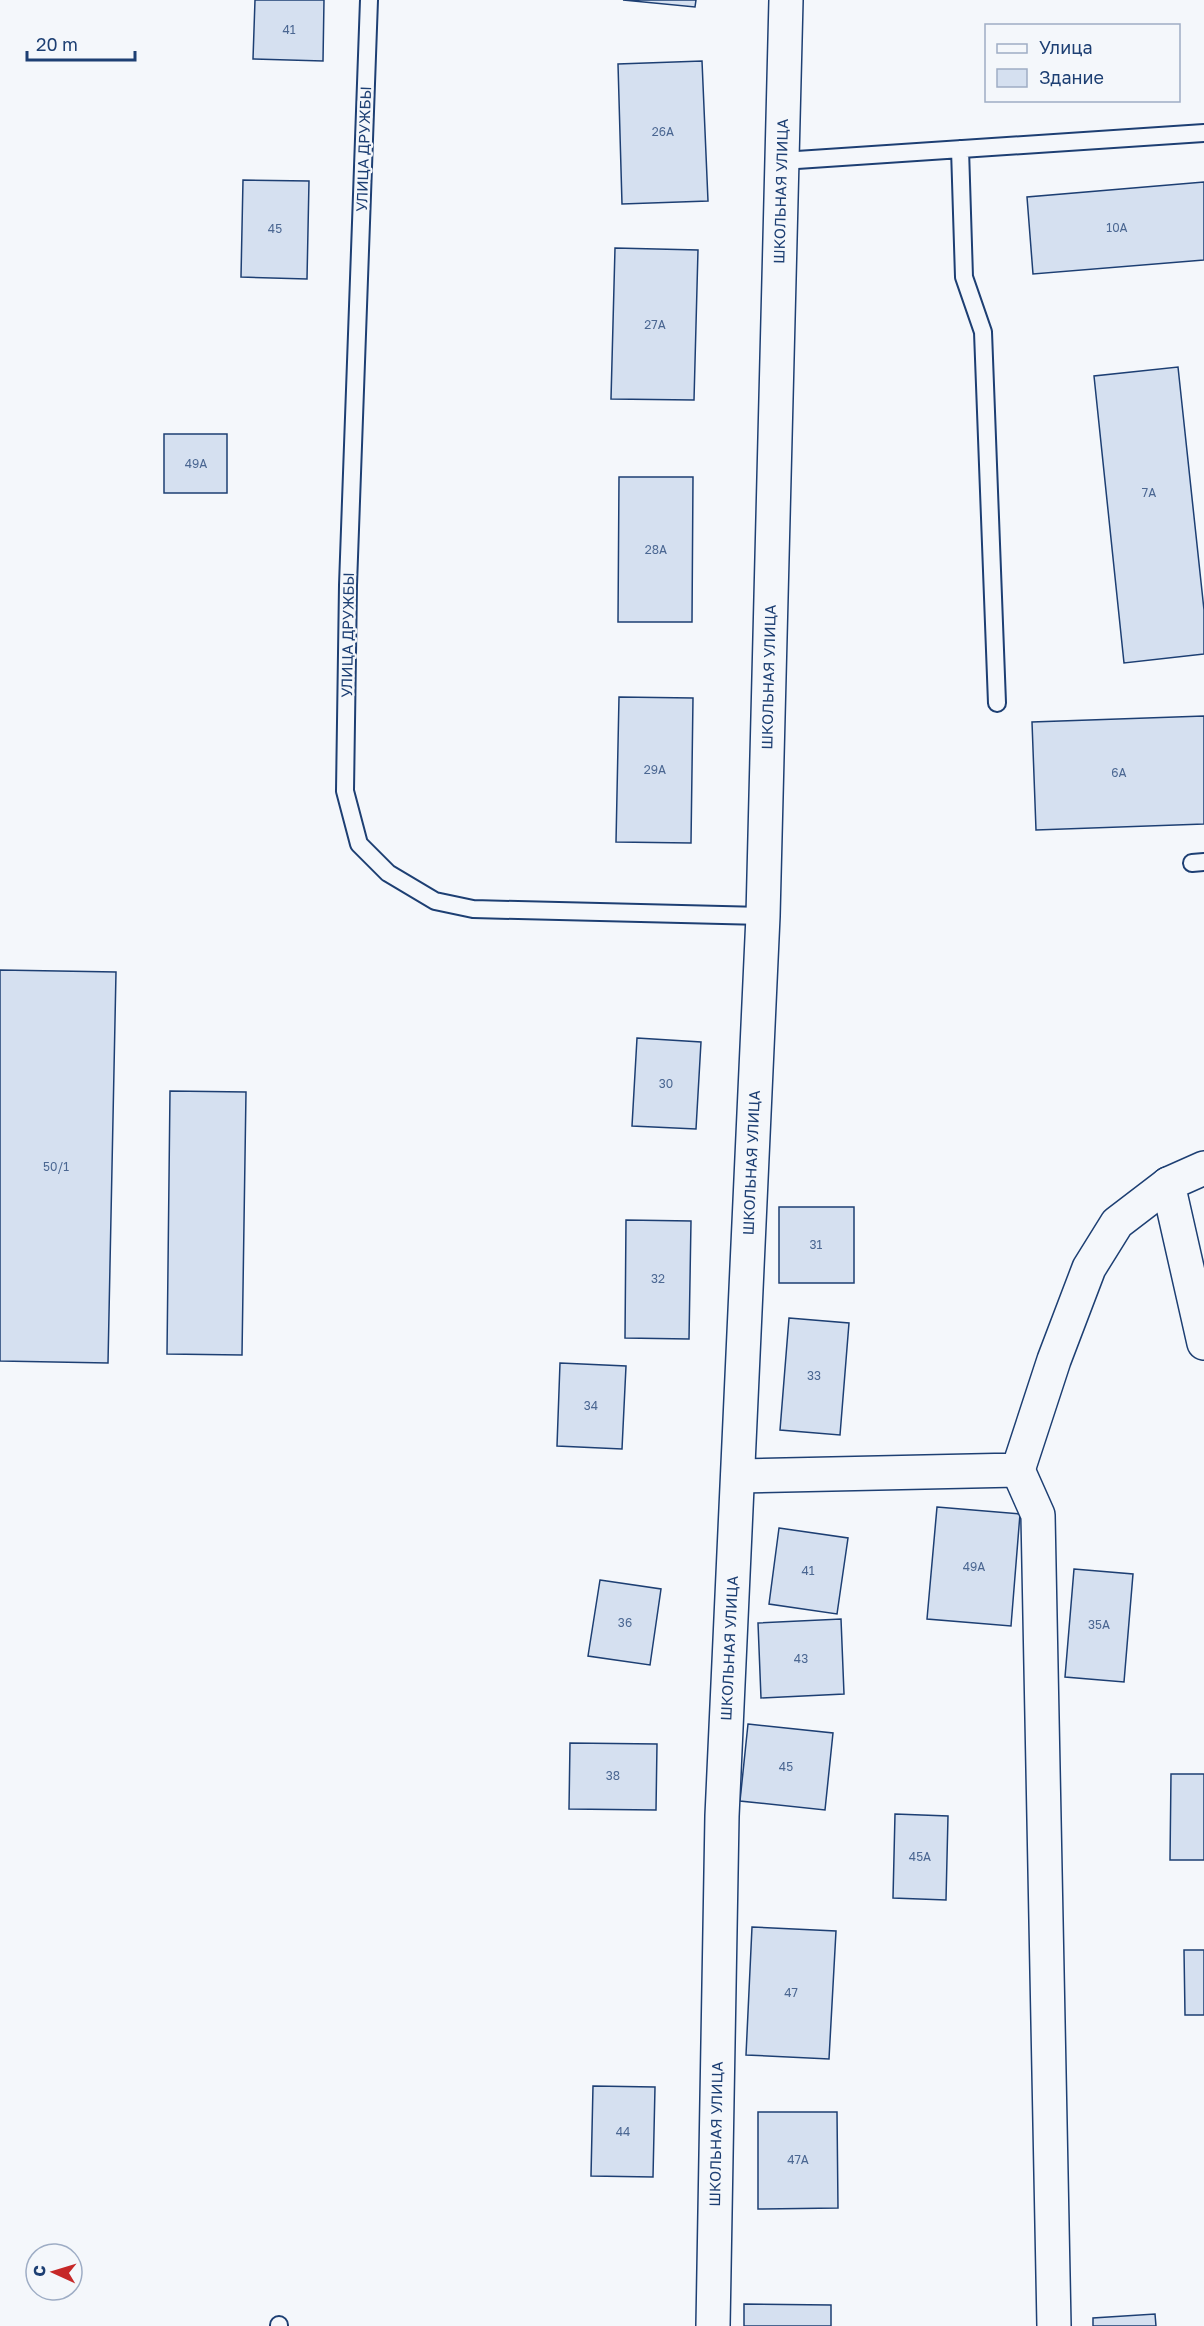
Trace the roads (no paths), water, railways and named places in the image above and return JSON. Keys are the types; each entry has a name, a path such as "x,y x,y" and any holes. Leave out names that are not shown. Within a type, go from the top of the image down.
{"street":[{"name":"ШКОЛЬНАЯ УЛИЦА","path":"713,2326 722,1816 763,916 786,0"},
{"path":"1054,2326 1038,1515 1018,1470 1054,1360 1089,1268 1118,1223 1168,1184 1204,1168"},
{"path":"1168,1184 1204,1343"},
{"path":"738,1476 1018,1470"}],"lane":[{"name":"УЛИЦА ДРУЖБЫ","path":"369,0 348,585 345,791 359,844 388,873 435,901 473,909 763,916"},
{"path":"782,161 1204,133"},
{"path":"960,149 964,277 983,332 997,703"}]}
